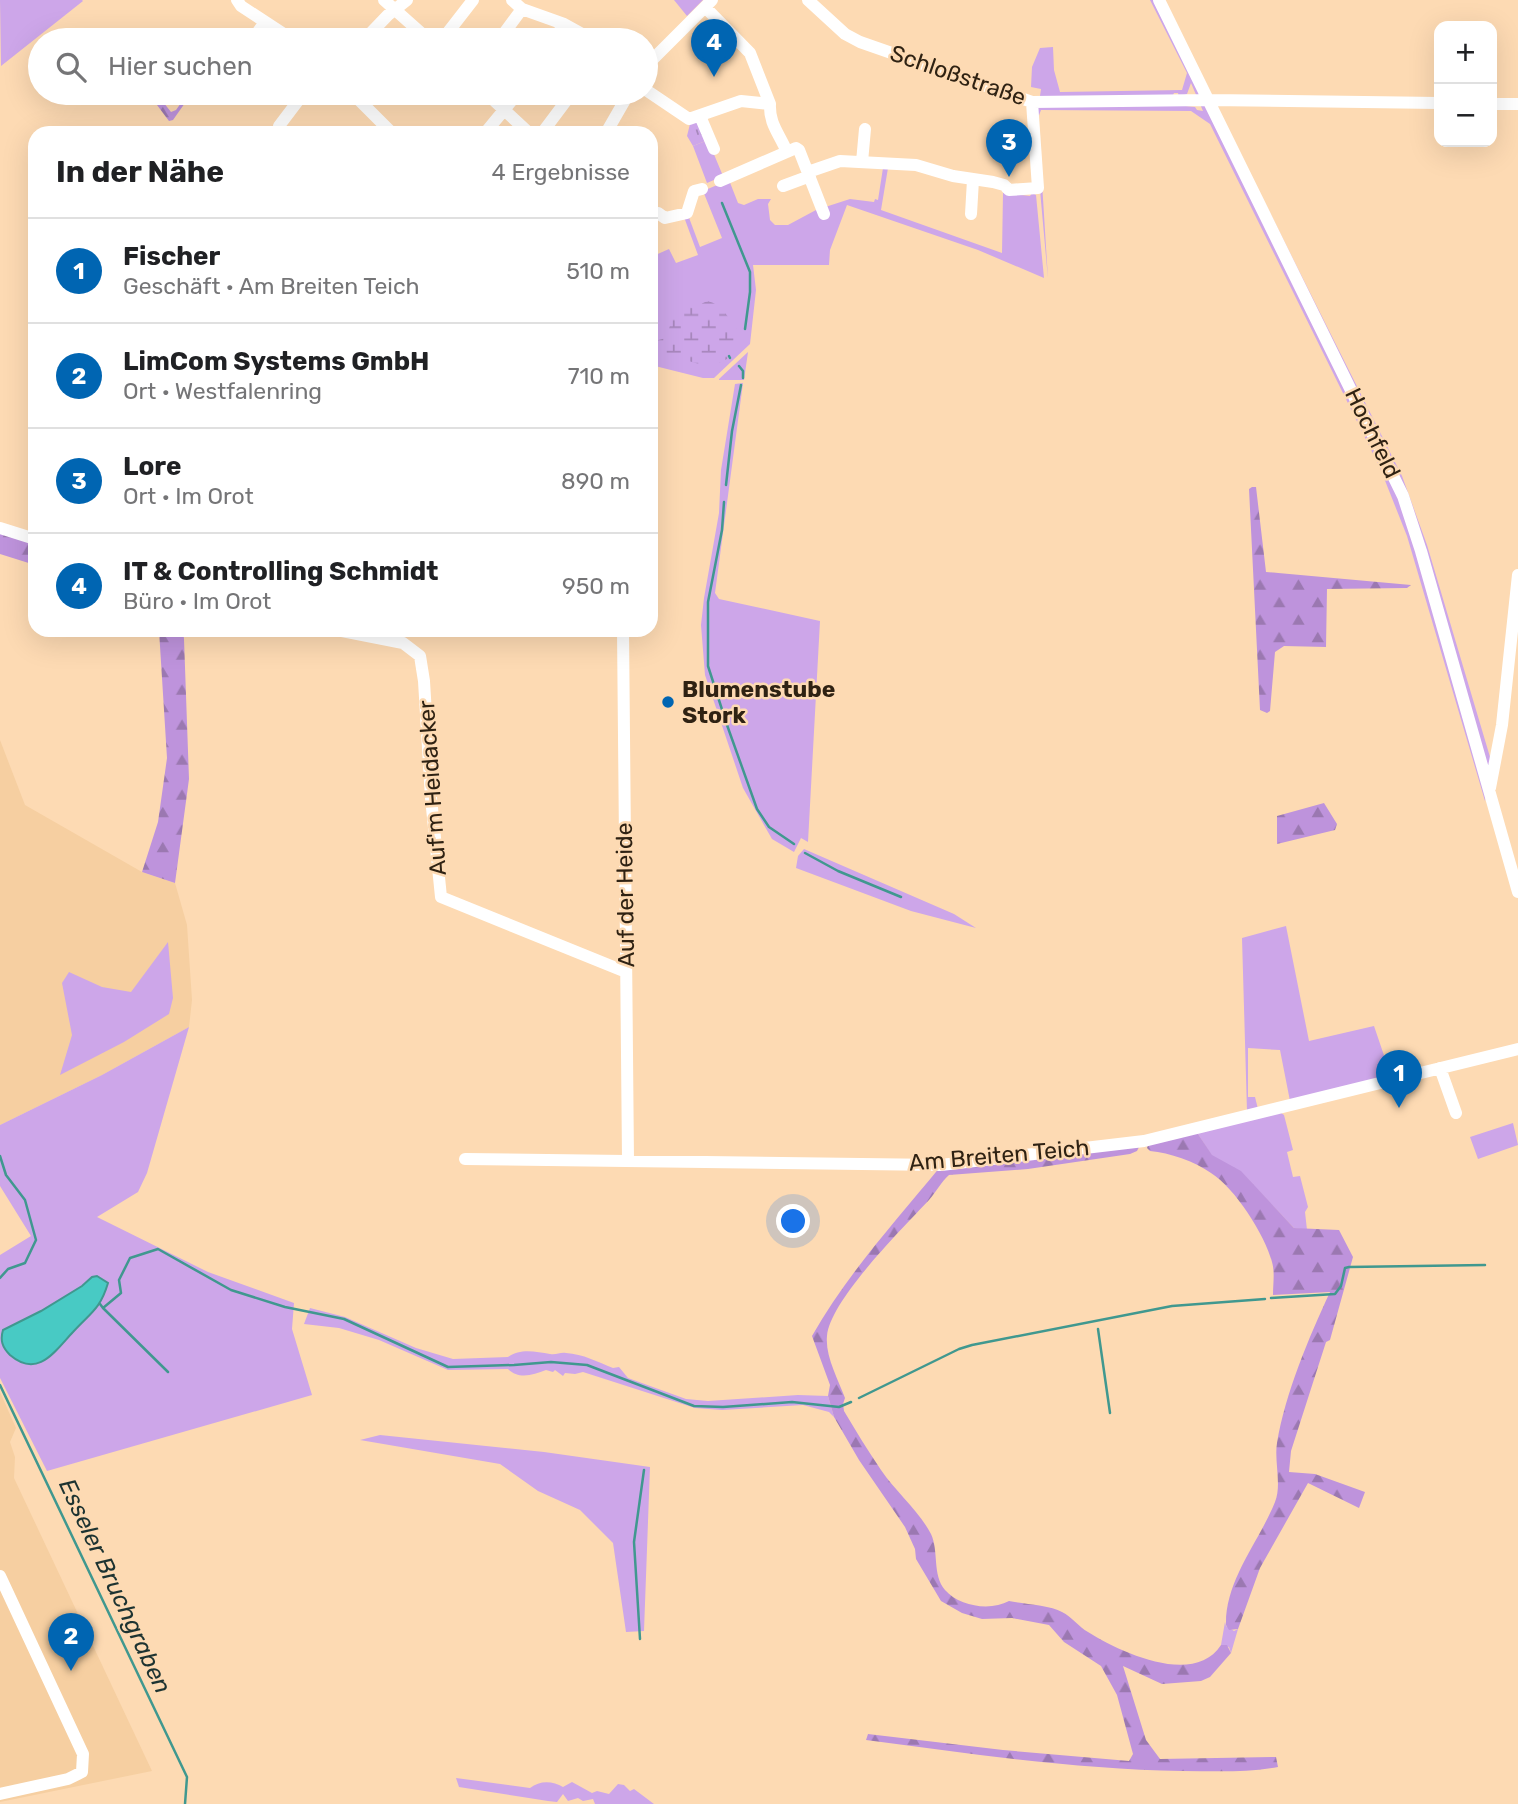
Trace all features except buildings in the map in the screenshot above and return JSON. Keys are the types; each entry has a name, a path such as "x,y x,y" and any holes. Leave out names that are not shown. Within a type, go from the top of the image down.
{"street":[{"path":"237,0 274,28"},
{"path":"384,0 415,28"},
{"path":"376,28 407,0"},
{"path":"451,28 472,0"},
{"path":"512,0 522,9 571,28"},
{"name":"Schloßstraße","path":"808,0 845,34 860,42 1032,102 1209,100 1434,103"},
{"name":"Hochfeld","path":"1159,0 1396,480 1421,551 1518,892"},
{"path":"658,54 709,4 750,53 770,104 769,119 779,132 787,152"},
{"path":"508,28 522,9"},
{"path":"261,28 265,22"},
{"path":"562,28 564,24"},
{"path":"658,98 689,119 741,101 770,104"},
{"path":"783,186 840,161 916,165 973,180 993,182 1004,185 1009,190 1038,188 1032,102"},
{"path":"1497,104 1518,104"},
{"path":"279,126 295,105"},
{"path":"364,105 385,126"},
{"path":"499,105 521,126"},
{"path":"491,126 509,105"},
{"path":"547,126 563,105"},
{"path":"610,126 622,105"},
{"path":"700,116 714,149"},
{"path":"376,126 380,121"},
{"path":"862,162 865,129"},
{"path":"720,181 796,148 824,214"},
{"path":"971,214 973,180"},
{"path":"658,213 665,218 687,213 694,191 702,188"},
{"path":"0,528 28,537"},
{"path":"1489,792 1502,725 1518,575"},
{"name":"Auf'm Heidacker","path":"375,637 403,643 416,651 422,660 441,897 626,972"},
{"name":"Auf der Heide","path":"623,637 628,1160"},
{"name":"Am Breiten Teich","path":"465,1159 920,1165 954,1163 1144,1141 1518,1049"},
{"path":"1440,1068 1456,1113"},
{"path":"0,1576 83,1754 84,1764 82,1772 68,1779 0,1794"}],"shaded area":[{"path":"0,740 25,805 142,872 175,883 187,925 192,1000 189,1027 102,1075 0,1125"},
{"path":"0,1392 16,1428 10,1442 15,1457 14,1478 152,1771 0,1802"}],"green space":[{"path":"0,0 83,1 49,28 28,28 28,45 1,66"},
{"path":"674,0 703,0 687,16"},
{"path":"1150,0 1163,0 1402,476 1427,545 1493,767 1485,801 1407,536 1380,468 1210,124 1191,111 1041,110 1038,118 1048,279 1036,106 1176,105 1195,107 1203,111 1191,83 1187,94 1179,97 1178,93 1174,93 1172,97 1040,96 1041,89 1031,87 1032,67 1040,48 1053,47 1054,70 1060,92 1182,90 1187,73"},
{"path":"157,105 165,105 171,112 184,105 173,120 169,121"},
{"path":"700,120 708,140 693,146 687,136 690,124"},
{"path":"708,140 723,176 707,183 693,146"},
{"path":"883,168 888,168 881,210 1002,253 1003,193 1030,196 1032,193 1036,195 1044,278 978,250 847,205 830,250 829,265 753,265 756,290 750,344 714,378 703,378 658,367 658,254 669,249 676,263 698,255 684,217 688,215 700,247 722,238 703,191 729,180 738,203 744,205 758,199 771,199 768,204 770,220 775,225 788,225 816,210 850,199 874,202 875,199 878,200"},
{"path":"707,301 712,303 721,308 737,329 745,329 740,346 725,360 703,364 675,354 658,356 658,340 666,338 676,307 681,305 693,308"},
{"path":"748,352 744,380 719,380 719,379"},
{"path":"743,383 715,593 719,599 820,621 808,842 801,838 794,852 772,839 743,788 705,675 701,625 704,598 719,513 721,470 735,384"},
{"path":"1256,487 1266,572 1411,585 1407,588 1327,589 1326,647 1284,646 1275,652 1270,711 1267,713 1260,710 1249,489"},
{"path":"0,530 28,539 28,563 0,554"},
{"path":"159,637 184,637 189,779 175,883 142,872 158,822 167,758"},
{"path":"1324,803 1337,824 1335,830 1277,844 1277,816"},
{"path":"804,849 954,914 976,928 911,911 796,868 798,856"},
{"path":"1286,926 1309,1041 1374,1026 1391,1076 1290,1101 1280,1050 1248,1048 1248,1097 1255,1097 1258,1109 1247,1111 1242,938"},
{"path":"168,942 173,998 169,1014 124,1042 60,1075 72,1035 62,983 69,972 102,987 131,992"},
{"path":"189,1027 147,1173 138,1192 97,1217 208,1272 294,1303 292,1329 312,1395 47,1471 0,1378 0,1255 31,1236 0,1186 0,1125 102,1075"},
{"path":"1277,1110 1284,1115 1293,1150 1287,1152 1293,1177 1300,1176 1308,1207 1305,1212 1307,1230 1294,1228 1241,1172 1212,1156 1196,1131"},
{"path":"1513,1123 1518,1145 1478,1159 1470,1137"},
{"path":"1196,1131 1212,1155 1241,1171 1294,1228 1339,1230 1353,1257 1330,1340 1326,1342 1291,1451 1289,1472 1315,1474 1365,1492 1359,1508 1308,1483 1260,1568 1238,1629 1229,1630 1226,1625 1231,1592 1277,1495 1277,1443 1286,1405 1306,1347 1330,1292 1273,1295 1273,1270 1268,1251 1248,1213 1230,1189 1197,1165 1147,1148 1149,1142"},
{"path":"1139,1147 1130,1154 1028,1169 949,1175 854,1285 831,1321 827,1336 828,1351 845,1398 844,1411 881,1470 931,1534 938,1577 951,1596 976,1606 994,1606 1009,1601 1057,1610 1102,1640 1156,1662 1193,1664 1209,1657 1221,1645 1227,1645 1231,1653 1210,1677 1201,1681 1162,1684 1123,1666 1146,1740 1160,1759 1276,1757 1278,1767 1218,1771 1142,1770 1024,1760 866,1740 868,1734 1129,1761 1133,1754 1117,1695 1101,1666 1064,1642 1049,1625 1012,1618 982,1619 962,1613 941,1601 916,1559 915,1549 905,1527 859,1460 834,1417 828,1396 830,1385 812,1336 856,1270 940,1167"},
{"path":"310,1308 345,1317 416,1348 453,1359 508,1357 523,1352 572,1354 613,1368 619,1367 628,1378 686,1399 708,1401 798,1395 828,1396 834,1417 829,1412 803,1405 722,1410 695,1408 583,1372 565,1373 563,1376 555,1370 521,1375 508,1369 448,1370 379,1340 339,1328 304,1324"},
{"path":"380,1435 544,1452 650,1467 644,1631 626,1632 613,1543 580,1510 538,1491 500,1464 360,1440"},
{"path":"1225,1622 1226,1626 1234,1631 1238,1629 1231,1653 1229,1647 1221,1645"},
{"path":"456,1778 530,1788 546,1782 563,1787 572,1782 592,1793 597,1791 609,1794 618,1784 624,1785 630,1791 634,1789 654,1804 595,1804 593,1799 583,1801 578,1798 568,1801 563,1794 557,1802 548,1801 459,1787"}],"water":[{"path":"97,1276 108,1283 102,1299 53,1354 45,1360 29,1364 20,1362 7,1352 2,1343 3,1330 41,1311"}],"waterway":[{"path":"722,203 750,272 745,329"},
{"path":"739,366 743,371 743,378"},
{"path":"726,485 741,385"},
{"path":"724,502 722,530 708,602 708,666 757,809 769,827 794,844"},
{"path":"805,853 838,871 901,897"},
{"name":"Esseler Bruchgraben","path":"0,1156 6,1175 25,1200 36,1240 25,1263 8,1269 0,1278"},
{"path":"100,1304 103,1308 121,1293 119,1280 130,1258 158,1249 231,1290 285,1307 344,1319 448,1367 551,1362 587,1365 694,1406 723,1407 792,1402 839,1407 851,1402"},
{"path":"1271,1298 1335,1294 1341,1286 1345,1268 1349,1267 1485,1265"},
{"path":"859,1398 972,1345 1172,1306 1265,1299"},
{"path":"103,1308 168,1372"},
{"path":"1098,1329 1110,1413"},
{"name":"Esseler Bruchgraben","path":"0,1385 187,1777 185,1804"},
{"path":"640,1639 634,1542 644,1470"}],"place":[{"name":"IT & Controlling Schmidt","path":"714,77"},
{"name":"Lore","path":"1009,177"},
{"name":"Blumenstube Stork","path":"668,702"},
{"name":"Fischer","path":"1399,1108"},
{"name":"LimCom Systems GmbH","path":"71,1671"}]}
